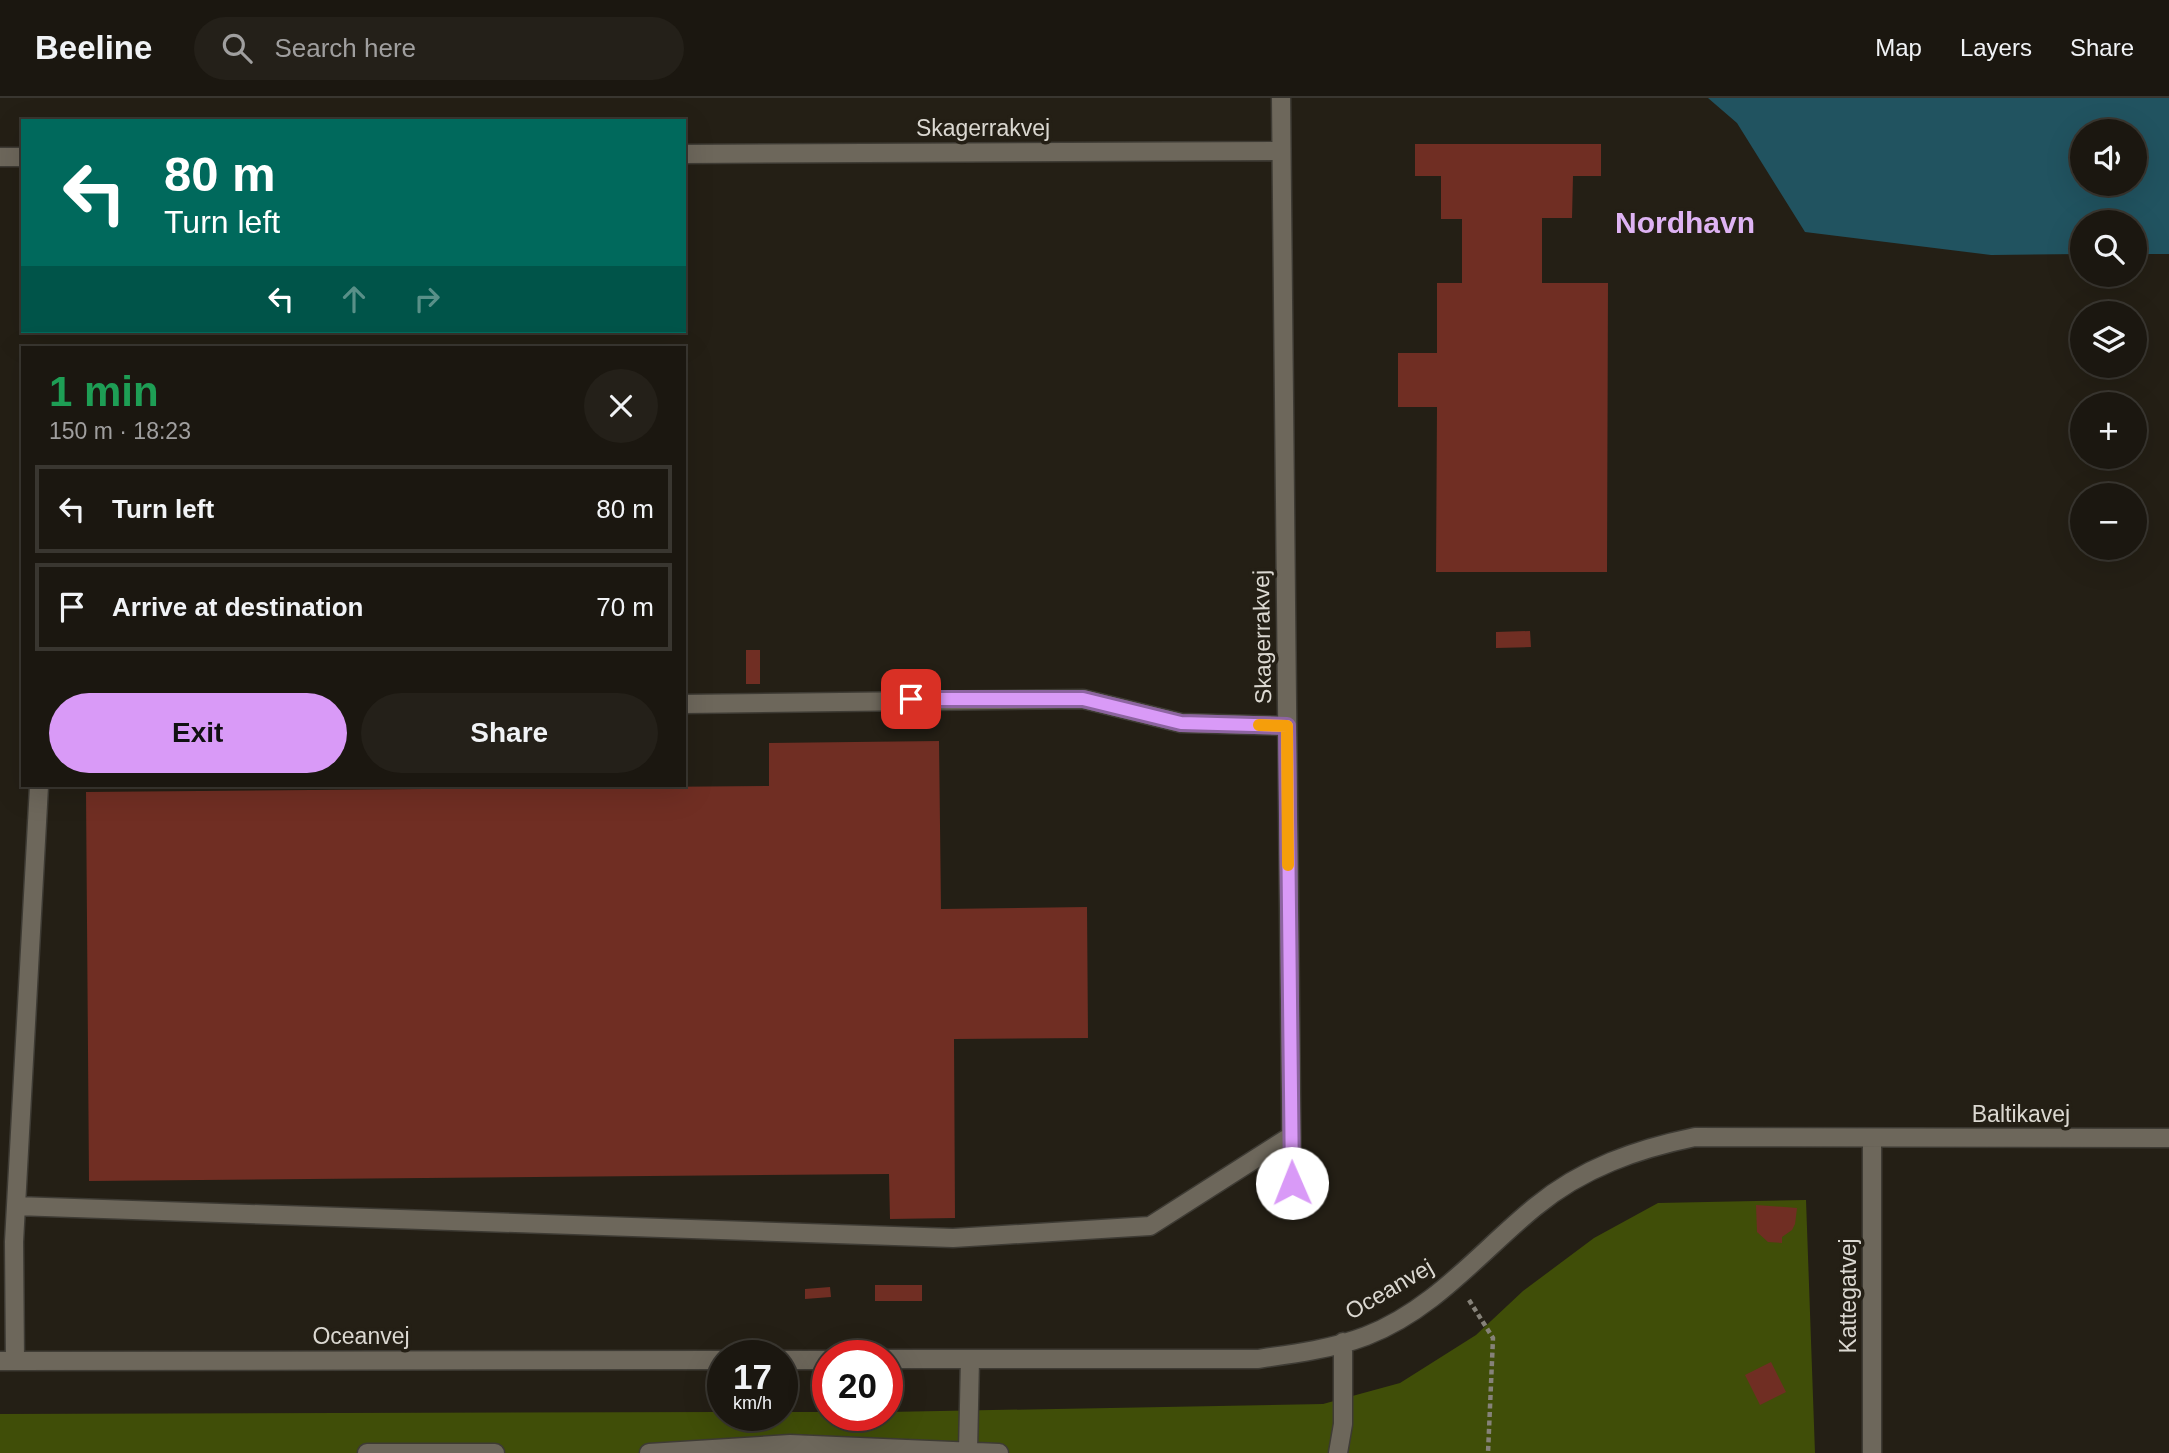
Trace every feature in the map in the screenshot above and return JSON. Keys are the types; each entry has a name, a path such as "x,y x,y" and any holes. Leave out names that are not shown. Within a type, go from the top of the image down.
{"street":[{"name":"Skagerrakvej","path":"1281,98 1292,1206"},
{"name":"Skagerrakvej","path":"686,154 1281,151"},
{"path":"0,157 21,157"},
{"path":"686,704 1083,699 1181,723 1287,726"},
{"path":"7,1361 13,1312 16,1206 39,787"},
{"path":"16,1206 953,1238 1150,1226 1291,1136"},
{"name":"Oceanvej","path":"903,1359 1257,1359 1315,1350 1367,1336 1437,1295 1536,1206 1571,1181 1613,1160 1653,1146 1695,1137 1872,1140"},
{"name":"Baltikavej","path":"1872,1140 2169,1138"},
{"name":"Kattegatvej","path":"1872,1140 1872,1453"},
{"path":"1338,1453 1343,1424 1343,1342"},
{"path":"968,1451 970,1359"},
{"name":"Oceanvej","path":"7,1361 707,1360"},
{"path":"649,1453 790,1444 999,1453"},
{"path":"367,1453 495,1453"}],"path":[{"path":"1456,1278 1493,1338 1488,1453"}],"green space":[{"path":"1806,1200 1815,1453 0,1453 0,1414 707,1412 707,1431 798,1431 798,1412 812,1412 812,1431 903,1431 903,1412 1323,1404 1400,1383 1476,1335 1523,1291 1594,1238 1658,1203"}],"water":[{"path":"1708,98 2169,98 2169,254 2147,254 2147,210 2070,210 2070,254 1991,255 1805,232 1737,123"}],"building":[{"path":"1415,144 1601,144 1601,176 1573,176 1572,218 1542,218 1542,283 1608,283 1607,572 1436,572 1437,407 1398,407 1398,353 1437,353 1437,283 1462,283 1462,219 1441,219 1441,176 1415,176"},
{"path":"1530,631 1531,647 1496,648 1496,632"},
{"path":"746,650 760,650 760,684 746,684"},
{"path":"939,741 941,909 1087,907 1088,1038 954,1039 955,1218 890,1219 889,1174 89,1181 86,792 769,786 769,743"},
{"path":"1756,1205 1797,1208 1795,1224 1792,1230 1782,1237 1782,1243 1768,1242 1757,1232"},
{"path":"875,1285 922,1285 922,1301 875,1301"},
{"path":"830,1287 831,1297 805,1299 805,1289"},
{"path":"1771,1362 1786,1392 1760,1405 1745,1375"}],"slow traffic":[{"path":"1259,725 1287,726 1288,865"}],"district":[{"name":"Nordhavn","path":"1685,222"}],"route":[{"path":"911,699 1083,699 1181,723 1287,726 1292,1183"}]}
